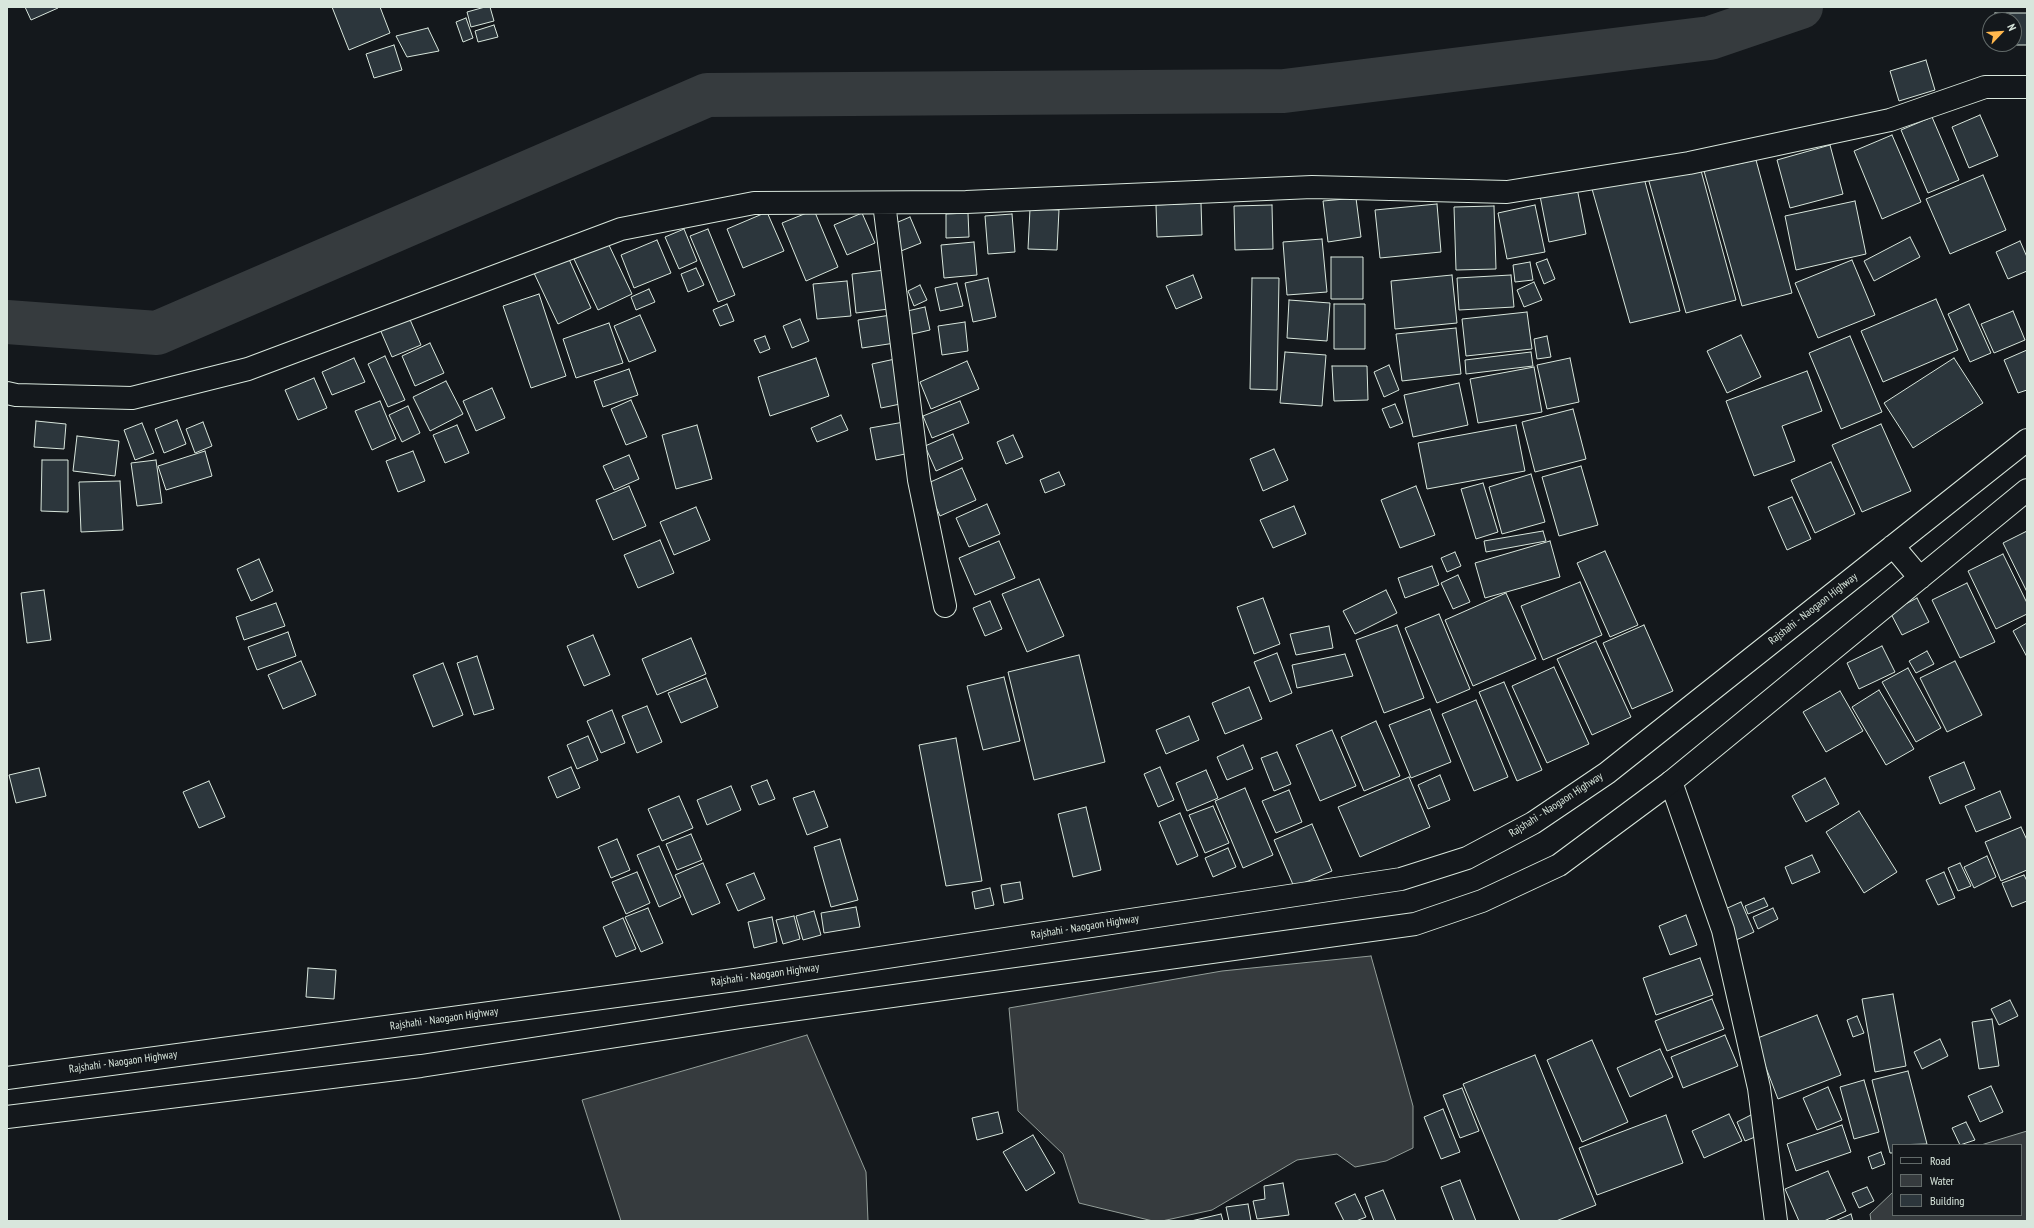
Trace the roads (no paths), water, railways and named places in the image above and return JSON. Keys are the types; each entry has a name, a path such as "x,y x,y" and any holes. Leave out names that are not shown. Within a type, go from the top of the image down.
{"main road":[{"path":"7,393 16,395 132,398 248,369 621,229 754,204 966,202 1312,187 1507,192 1689,163 1890,120 1985,87 2027,87"},
{"path":"884,203 919,480 945,606"},
{"name":"Rajshahi - Naogaon Highway","path":"7,1078 735,980 1401,878 1467,858 1533,823 1607,773 2027,440"},
{"path":"7,1118 421,1066 741,1017 1414,924 1482,901 1559,865 1671,782 2027,490"},
{"path":"1893,546 1920,578"},
{"path":"1671,782 1723,930 1759,1088 1776,1221"}],"water":[{"path":"1371,956 1413,1106 1413,1148 1386,1161 1355,1167 1337,1154 1297,1160 1212,1210 1162,1221 1153,1221 1079,1203 1063,1154 1018,1111 1009,1008 1222,971"},
{"path":"807,1035 866,1172 868,1221 621,1221 582,1100"},
{"path":"2027,1131 2027,1221 1871,1221 1870,1214 1892,1193 1892,1216 2022,1216 2022,1144 1984,1144"}],"waterway":[{"path":"7,322 157,333 707,95 1284,91 1710,38 1801,7"}]}
